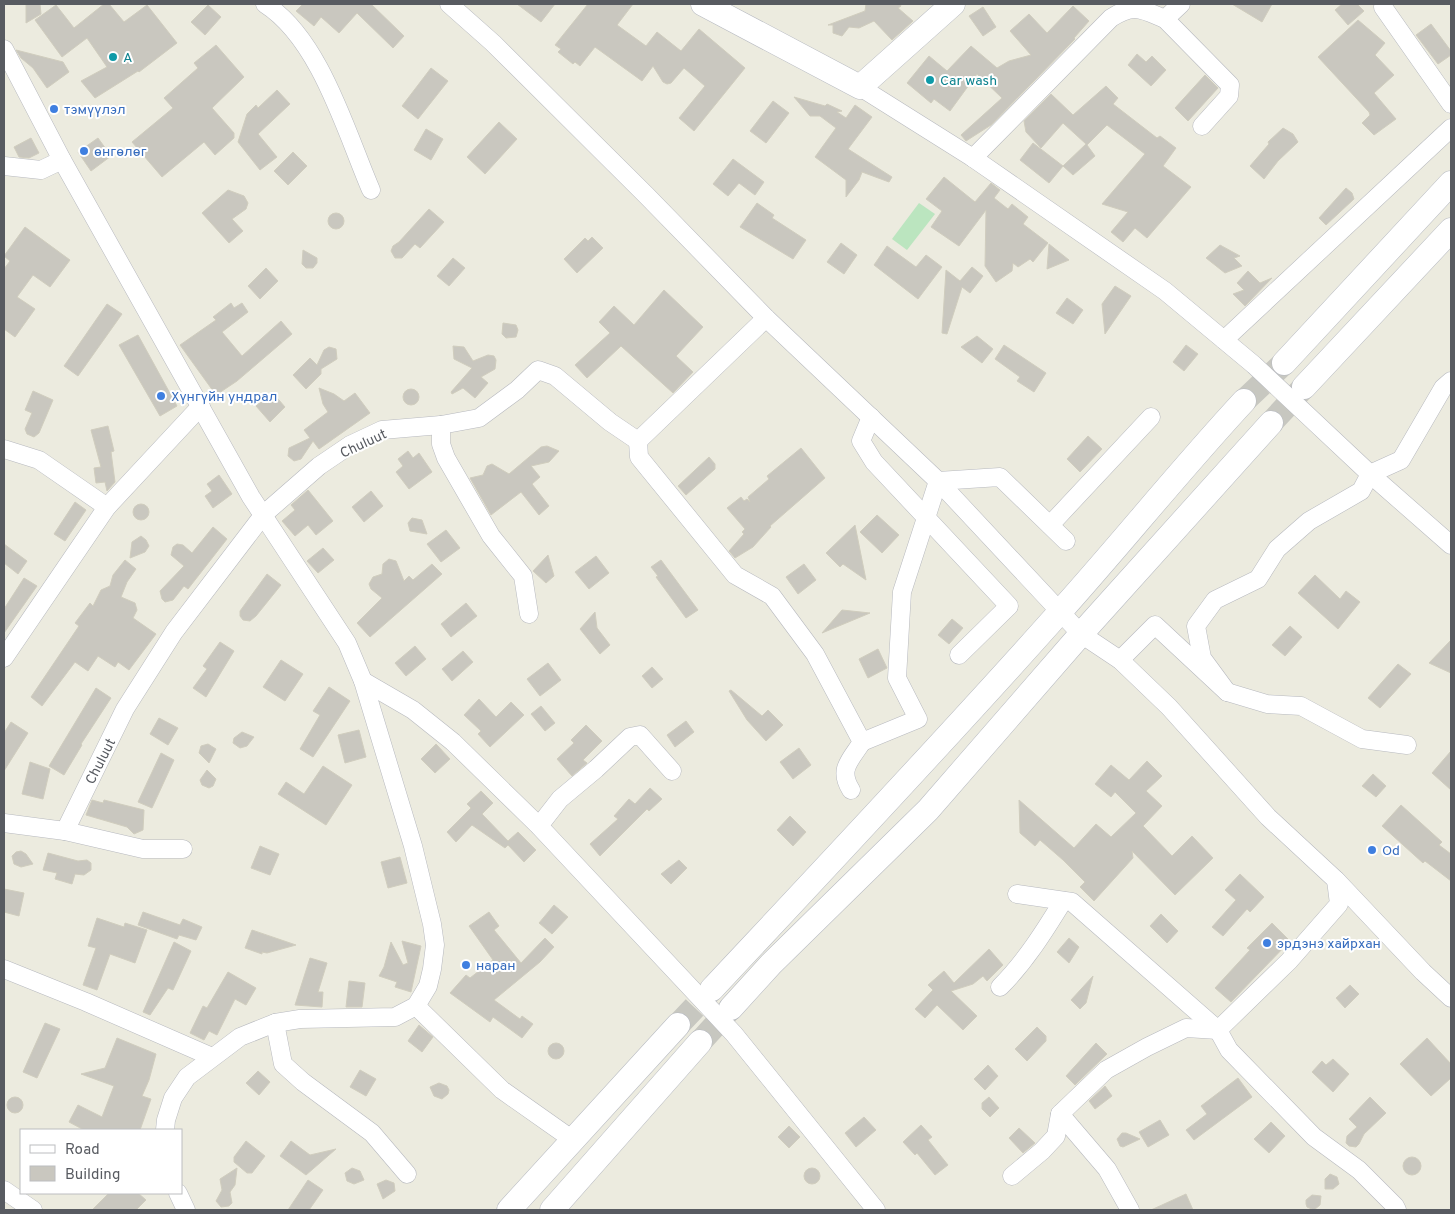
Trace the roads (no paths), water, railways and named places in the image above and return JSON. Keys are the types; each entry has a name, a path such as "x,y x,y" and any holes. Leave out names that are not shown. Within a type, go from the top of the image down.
{"main road":[{"path":"703,4 860,87 954,4"},
{"path":"1284,363 1451,183"},
{"path":"1304,387 1451,230"},
{"path":"712,989 901,788 1059,613 1196,453 1244,401"},
{"path":"731,1008 771,964 928,810 1081,634 1271,423"},
{"path":"509,1210 678,1024"},
{"path":"552,1210 700,1042"}],"street":[{"path":"265,4 295,31 314,58 370,190"},
{"path":"449,4 507,57 766,318 938,481 1059,613 1081,634 1120,660 1169,707 1268,816 1336,880 1423,972 1451,998"},
{"path":"1165,19 1180,4"},
{"path":"973,158 1111,18 1123,10 1137,7 1165,19 1230,85 1229,96 1202,126"},
{"path":"1383,7 1451,104"},
{"path":"4,49 62,160 251,497 264,514 347,643 362,680 413,846 432,924 435,945 432,969 428,986 416,1006 395,1017 300,1019 274,1023 240,1037 187,1077 173,1098 165,1129"},
{"path":"860,87 973,158 1165,291 1254,365 1370,474 1451,545"},
{"path":"1224,340 1451,128"},
{"path":"4,166 41,170 62,160"},
{"path":"766,318 638,441 639,457 735,575 772,596 778,603 815,654 862,742"},
{"name":"Chuluut","path":"65,831 126,709 174,632 264,514 319,466 350,445 382,430 441,425 479,418 518,390 538,370 555,376 610,422 638,441"},
{"path":"1227,692 1202,658 1196,626 1215,600 1258,579 1277,549 1309,521 1360,491 1370,474 1401,460 1443,388 1451,382"},
{"path":"4,658 107,507 201,406"},
{"path":"871,417 861,441 874,462 924,518 1009,606 959,655"},
{"path":"1050,525 1151,417"},
{"path":"441,425 441,444 446,458 491,536 522,576 529,614"},
{"path":"4,449 39,460 107,507"},
{"path":"938,481 1000,477 1066,540"},
{"path":"850,790 844,779 845,768 862,742 918,719 897,678 902,592 924,518 938,481"},
{"path":"1120,660 1155,625 1227,692 1267,704 1301,706 1362,739 1407,745"},
{"path":"362,680 413,710 453,742 539,826 734,1034 876,1210"},
{"path":"539,826 560,799 630,737 640,735 672,771"},
{"path":"4,823 65,831 143,848 183,849"},
{"path":"1012,1176 1056,1136 1060,1114 1106,1070 1186,1028 1218,1030 1289,961 1338,904 1336,880"},
{"path":"1016,894 1072,902 1101,926 1218,1030 1229,1050 1314,1137 1359,1170 1396,1206 1397,1210"},
{"path":"1000,987 1015,972 1033,948 1063,901"},
{"path":"4,969 86,1002 212,1057"},
{"path":"416,1006 502,1090 573,1140"},
{"path":"274,1023 283,1064 303,1082 372,1133 407,1174"},
{"path":"1060,1114 1107,1169 1130,1210"},
{"path":"4,1190 33,1210"},
{"path":"178,1194 186,1210"}],"tunnel":[{"path":"1244,401 1284,363"},
{"path":"1271,423 1304,387"},
{"path":"678,1025 712,989"},
{"path":"700,1042 731,1008"}],"place":[{"name":"A","path":"113,57"},
{"name":"Car wash","path":"930,80"},
{"name":"тэмүүлэл","path":"54,109"},
{"name":"өнгөлөг","path":"84,151"},
{"name":"Хүнгүйн ундрал","path":"161,396"},
{"name":"Od","path":"1372,850"},
{"name":"эрдэнэ хайрхан","path":"1267,943"},
{"name":"наран","path":"466,965"}]}
